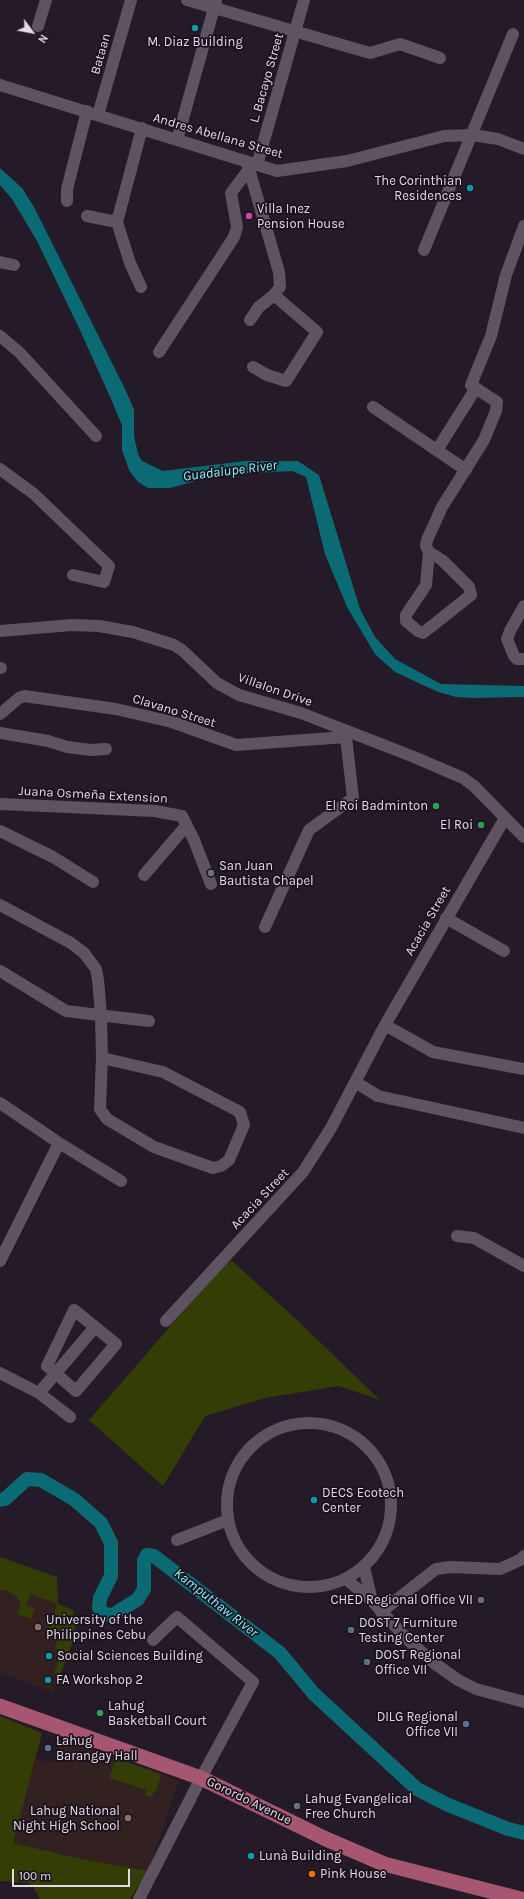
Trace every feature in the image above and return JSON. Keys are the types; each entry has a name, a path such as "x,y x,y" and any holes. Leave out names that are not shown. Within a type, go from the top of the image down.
{"main road":[{"name":"Gorordo Avenue","path":"0,1706 201,1778 326,1839 384,1864 521,1899"}],"street":[{"path":"38,26 46,0"},
{"name":"Bataan","path":"67,201 67,189 131,0"},
{"path":"187,0 215,4 370,53 400,44 440,58"},
{"name":"L. Bacayo Street","path":"250,165 304,0"},
{"path":"176,140 215,4"},
{"path":"424,250 473,135 513,34"},
{"name":"Andres Abellana Street","path":"0,86 142,128 250,165 277,171 322,166 375,155 444,136 473,135 498,139 524,149"},
{"path":"141,287 130,263 117,222 142,128"},
{"path":"250,165 279,272 280,287 274,295 259,307 250,320"},
{"path":"159,352 234,237 237,227 231,193 250,165"},
{"path":"87,216 117,222"},
{"path":"429,552 442,560 469,588 471,595 423,633 418,631 406,620 406,615 426,585 429,552 426,546 426,540 442,507 484,440 496,412 497,402 471,385 491,336 506,276 524,226"},
{"path":"0,262 14,265"},
{"path":"253,367 272,377 286,381 317,332 274,295"},
{"path":"1,340 19,352 96,436"},
{"path":"437,450 476,388"},
{"path":"373,407 466,470"},
{"path":"0,469 34,494 109,566 104,582 73,575"},
{"path":"524,606 507,639 514,656 517,659 524,659"},
{"name":"Villalon Drive","path":"0,631 72,625 99,626 132,632 174,645 182,650 217,682 233,692 301,713 346,734 463,778 474,786 524,836"},
{"name":"Clavano Street","path":"0,714 19,698 24,696 116,709 172,722 236,745 346,734"},
{"path":"0,733 80,749 106,749"},
{"path":"265,927 309,830 353,798 346,734"},
{"name":"Juana Osmeña Extension","path":"0,804 172,813 182,816 194,840 211,884"},
{"name":"Acacia Street","path":"166,1321 304,1172 331,1128 345,1099 446,918 505,818"},
{"path":"144,875 186,826"},
{"path":"0,831 53,857 93,882"},
{"path":"0,905 56,934 84,954 96,970 101,1015 102,1058 100,1109 107,1119 154,1148 213,1168 221,1166 229,1160 244,1125 240,1112 163,1072 102,1058"},
{"path":"446,918 504,951"},
{"path":"0,971 66,1011 148,1021"},
{"path":"385,1026 433,1052 524,1069"},
{"path":"355,1082 378,1096 524,1128"},
{"path":"0,1104 59,1143 121,1180"},
{"path":"0,1261 3,1245 59,1143"},
{"path":"457,1236 474,1238 524,1266"},
{"path":"74,1310 95,1327 116,1344 76,1390 47,1366 74,1310"},
{"path":"39,1393 95,1327"},
{"path":"0,1373 39,1393 70,1417"},
{"path":"309,1423 338,1428 356,1437 371,1450 382,1467 390,1490 391,1515 386,1534 377,1552 364,1567 346,1579 328,1586 308,1588 288,1585 270,1578 254,1567 241,1552 232,1534 228,1520 227,1495 232,1476 242,1458 255,1444 271,1432 290,1425 309,1423"},
{"path":"177,1540 228,1520"},
{"path":"381,1612 436,1569 450,1567 500,1569 520,1560 524,1556"},
{"path":"364,1567 372,1601"},
{"path":"346,1579 372,1601 408,1640 434,1663 458,1680 476,1689 524,1702"},
{"path":"139,1899 201,1778 253,1682 177,1617 153,1640"}],"shaded area":[{"name":"University of the Philippines Cebu","path":"0,1557 57,1577 58,1604 73,1610 76,1634 53,1693 0,1672"},
{"path":"61,1739 179,1781 148,1871 77,1858 13,1843 34,1758 53,1763"}],"green space":[{"path":"232,1261 296,1319 380,1400 339,1386 265,1398 205,1416 163,1486 89,1420 226,1262"},
{"path":"0,1557 57,1577 58,1604 73,1610 76,1634 60,1676 54,1673 62,1651 55,1648 60,1634 49,1629 57,1604 31,1594 26,1605 35,1608 31,1619 17,1614 21,1605 18,1598 7,1591 0,1590"},
{"path":"0,1716 42,1733 13,1843 77,1858 148,1871 130,1899 40,1899 33,1886 28,1883 0,1881"},
{"path":"116,1758 161,1774 156,1792 154,1791 152,1797 145,1795 147,1790 109,1778"}],"water":[{"name":"Guadalupe River","path":"0,168 22,188 34,207 126,391 134,410 134,436 138,454 142,461 163,471 245,461 298,461 319,475 360,609 375,637 395,659 441,684 524,686 524,697 472,698 456,697 438,692 395,672 375,654 347,607 325,554 306,477 292,471 237,474 203,479 170,488 148,488 138,482 129,470 122,450 122,425 111,399 37,241 12,199 0,185"}],"waterway":[{"name":"Kamputhaw River","path":"0,1500 5,1499 27,1479 41,1480 75,1500 101,1523 111,1543 111,1576 100,1598 99,1608 104,1614 113,1615 138,1599 144,1589 144,1561 147,1555 154,1556 280,1653 314,1694 417,1789 446,1804 508,1829 524,1833"}],"place":[{"name":"M. Diaz Building","path":"195,28"},
{"name":"The Corinthian Residences","path":"470,188"},
{"name":"Villa Inez Pension House","path":"249,216"},
{"name":"El Roi Badminton","path":"436,806"},
{"name":"El Roi","path":"481,825"},
{"name":"San Juan Bautista Chapel","path":"211,873"},
{"name":"DECS Ecotech Center","path":"314,1500"},
{"name":"CHED Regional Office VII","path":"481,1600"},
{"name":"University of the Philippines Cebu","path":"38,1627"},
{"name":"DOST 7 Furniture Testing Center","path":"351,1630"},
{"name":"Social Sciences Building","path":"49,1656"},
{"name":"DOST Regional Office VII","path":"367,1662"},
{"name":"FA Workshop 2","path":"48,1680"},
{"name":"Lahug Basketball Court","path":"100,1713"},
{"name":"DILG Regional Office VII","path":"466,1724"},
{"name":"Lahug Barangay Hall","path":"48,1748"},
{"name":"Lahug Evangelical Free Church","path":"297,1806"},
{"name":"Lahug National Night High School","path":"128,1818"},
{"name":"Lunà Building","path":"251,1856"},
{"name":"Pink House","path":"312,1874"}]}
